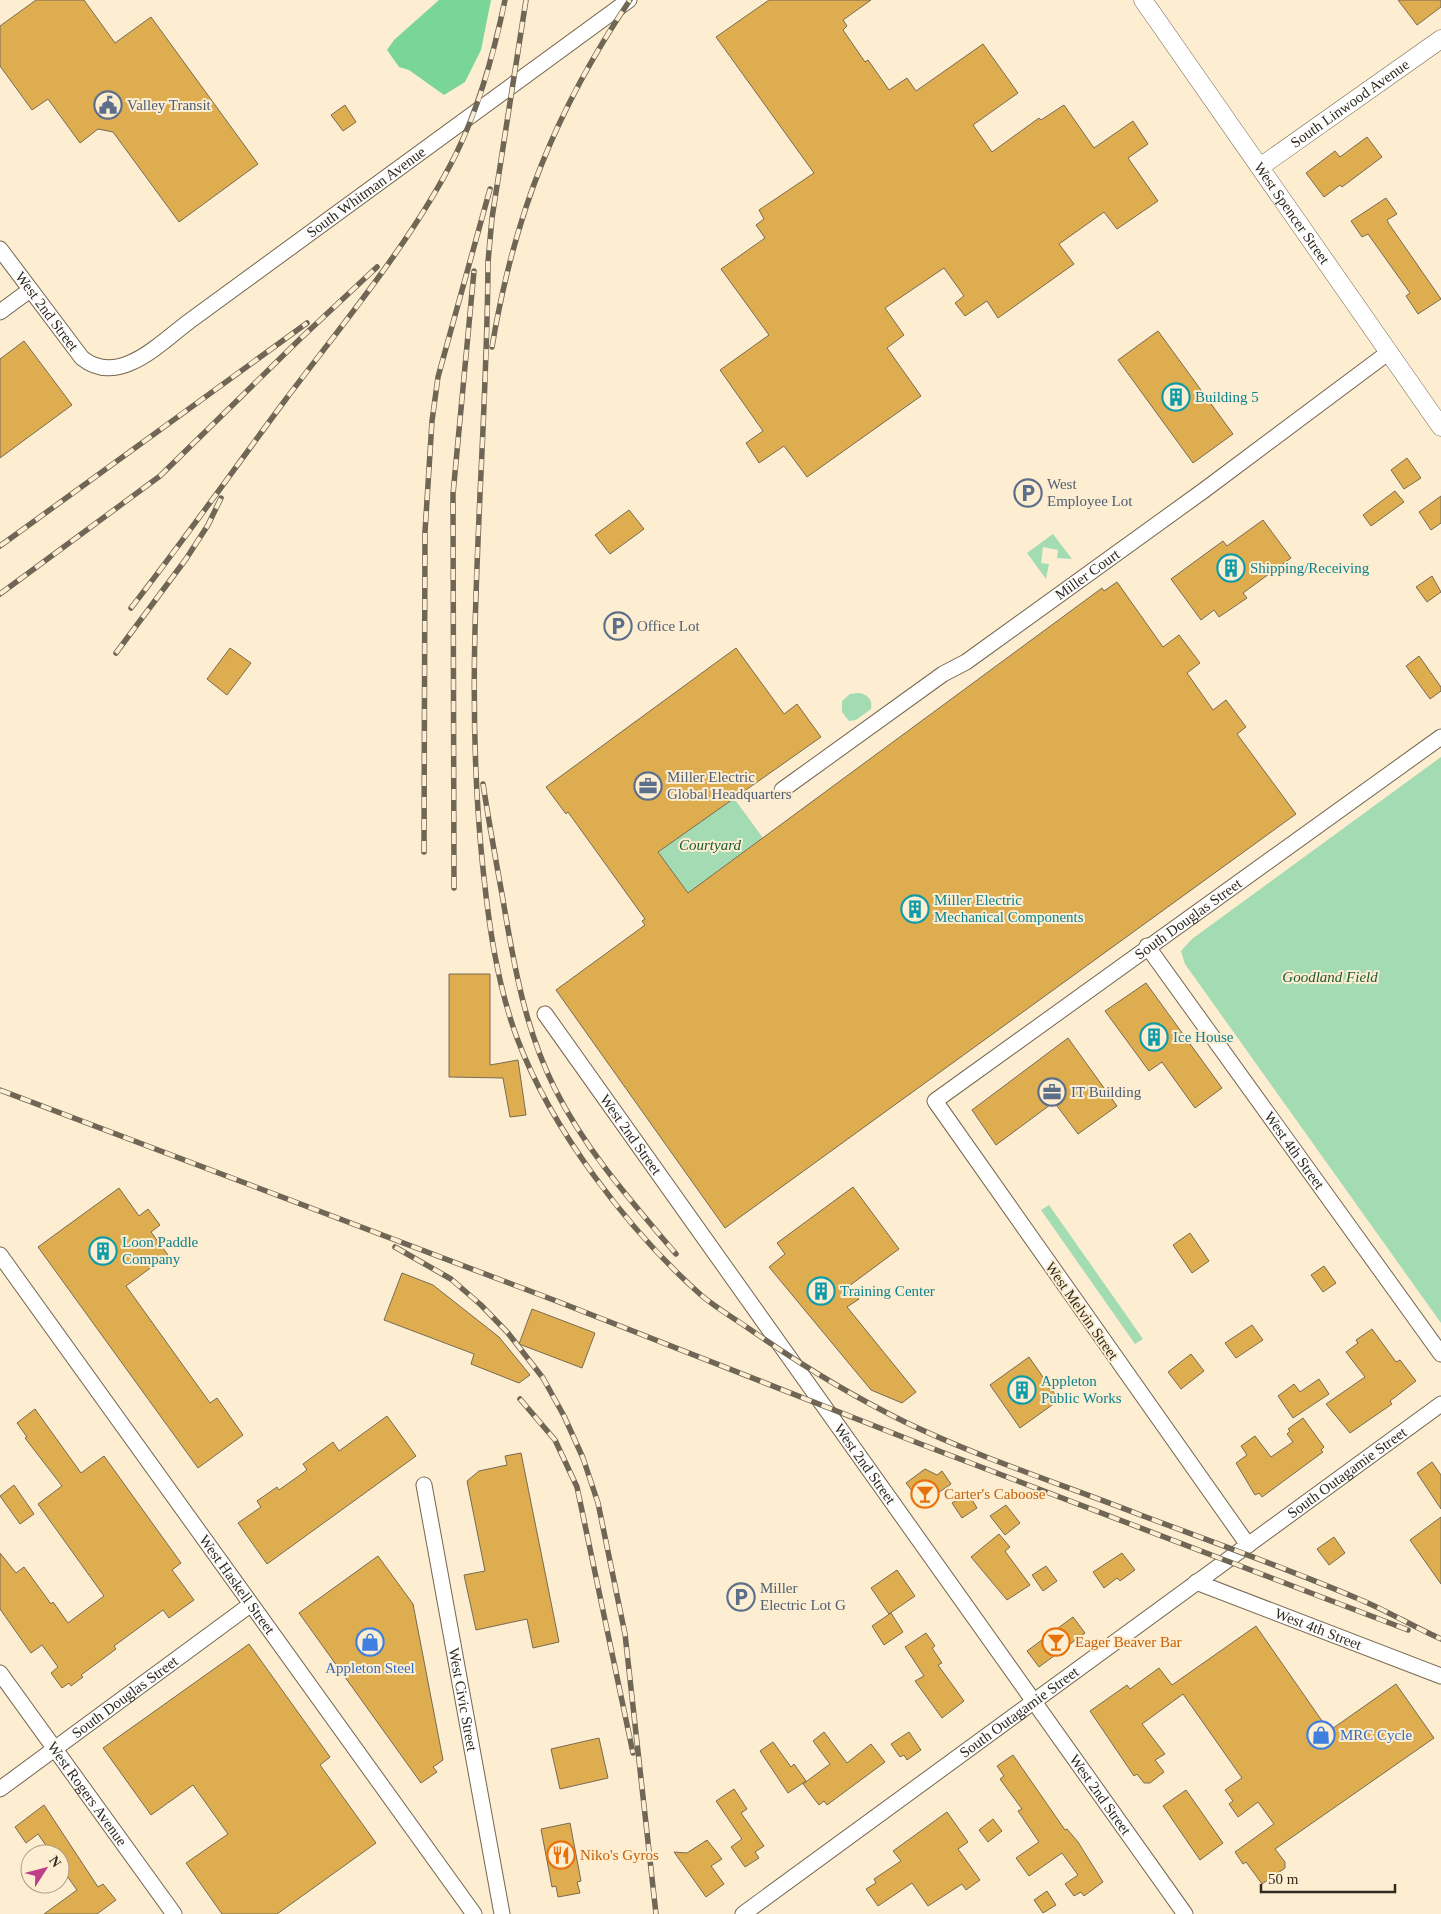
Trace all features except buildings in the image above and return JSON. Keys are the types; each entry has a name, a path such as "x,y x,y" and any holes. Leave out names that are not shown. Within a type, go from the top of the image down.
{"street":[{"name":"South Whitman Avenue","path":"97,368 120,368 132,362 629,0"},
{"name":"West Spencer Street","path":"1144,0 1389,352 1436,408 1441,427"},
{"name":"South Linwood Avenue","path":"1260,167 1441,40"},
{"name":"West 2nd Street","path":"0,249 74,350 97,368"},
{"path":"0,312 30,290"},
{"name":"Miller Court","path":"782,790 938,677 966,662 1389,352"},
{"name":"South Douglas Street","path":"935,1101 1441,737"},
{"name":"West 4th Street","path":"1148,946 1441,1354"},
{"name":"West 2nd Street","path":"545,1014 1185,1914"},
{"name":"West Melvin Street","path":"935,1101 1248,1546"},
{"name":"West Haskell Street","path":"0,1256 474,1914"},
{"name":"South Outagamie Street","path":"743,1914 1441,1404"},
{"name":"West Civic Street","path":"424,1485 502,1914"},
{"name":"West 4th Street","path":"1196,1582 1441,1676"},
{"name":"South Douglas Street","path":"0,1789 250,1605"},
{"name":"West Rogers Avenue","path":"0,1673 174,1914"}],"green space":[{"path":"439,0 491,0 481,50 465,82 444,95 409,70 399,67 387,50 394,40"},
{"path":"1053,534 1072,559 1057,558 1058,550 1043,547 1041,563 1049,564 1046,579 1027,553"},
{"path":"858,693 869,698 871,709 856,720 849,721 842,712 842,701 850,694"},
{"name":"Goodland Field","path":"1441,757 1441,1323 1185,964 1181,951 1192,939"},
{"name":"Courtyard","path":"733,797 763,838 688,893 658,852"},
{"path":"1049,1205 1143,1339 1135,1344 1041,1210"}],"railway":[{"path":"131,608 377,280 439,186 465,135 479,98 491,59 505,0"},
{"path":"526,0 492,218 488,262 487,337 477,560 474,709 476,784 482,859 498,972 517,1038 532,1073 550,1107 594,1176 646,1240 674,1269 712,1304 825,1378 864,1401 933,1435 1300,1575 1365,1602 1441,1639"},
{"path":"492,347 512,253 541,166 580,82 603,41 630,0"},
{"path":"424,852 425,532 432,421 438,377 490,189"},
{"path":"0,594 160,476 301,338 377,267"},
{"path":"454,888 453,494 474,271"},
{"path":"0,546 307,323"},
{"path":"116,653 186,559 208,525 221,498"},
{"path":"483,784 516,973 528,1020 545,1066 567,1112 595,1155 676,1254"},
{"path":"0,1090 559,1302 918,1443 1408,1630"},
{"path":"395,1247 451,1279 481,1305 508,1333 543,1378 564,1416 583,1458 598,1503 625,1634 656,1914"},
{"path":"520,1399 555,1440 577,1487 633,1753"}],"place":[{"name":"Valley Transit","path":"108,105"},
{"name":"Building 5","path":"1176,397"},
{"name":"West Employee Lot","path":"1028,493"},
{"name":"Shipping/Receiving","path":"1231,568"},
{"name":"Office Lot","path":"618,626"},
{"name":"Miller Electric Global Headquarters","path":"648,786"},
{"name":"Miller Electric Mechanical Components","path":"915,909"},
{"name":"Ice House","path":"1154,1037"},
{"name":"IT Building","path":"1052,1092"},
{"name":"Loon Paddle Company","path":"103,1251"},
{"name":"Training Center","path":"821,1291"},
{"name":"Appleton Public Works","path":"1022,1390"},
{"name":"Carter's Caboose","path":"925,1494"},
{"name":"Miller Electric Lot G","path":"741,1597"},
{"name":"Appleton Steel","path":"370,1642"},
{"name":"Eager Beaver Bar","path":"1056,1642"},
{"name":"MRC Cycle","path":"1321,1735"},
{"name":"Niko's Gyros","path":"561,1855"}]}
